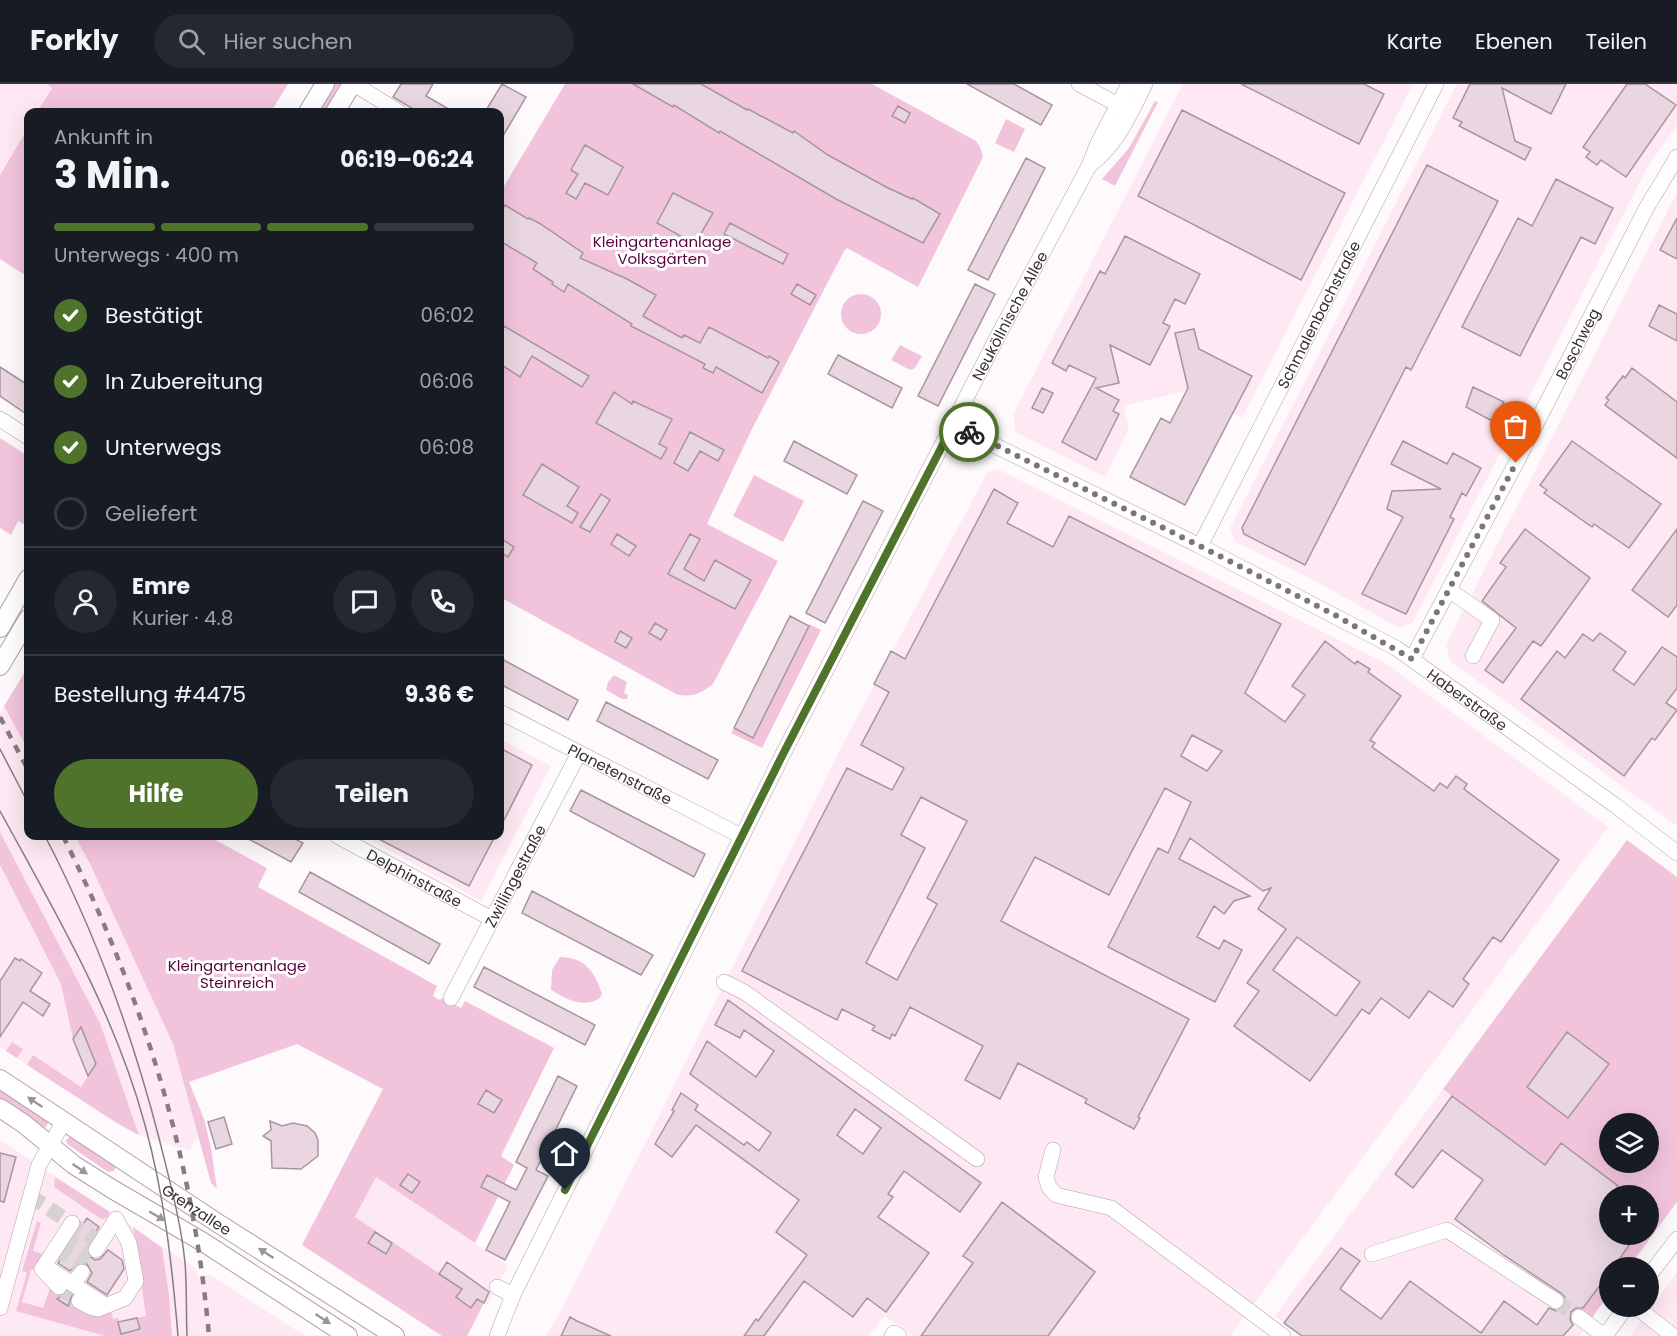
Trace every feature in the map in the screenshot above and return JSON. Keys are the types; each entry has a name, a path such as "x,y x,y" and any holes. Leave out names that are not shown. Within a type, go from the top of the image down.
{"main road":[{"path":"310,108 325,84"},
{"path":"338,108 353,84"},
{"path":"0,628 24,586"},
{"path":"0,666 24,626"},
{"name":"Grenzallee","path":"0,1079 395,1336"},
{"name":"Grenzallee","path":"0,1108 112,1190 203,1242 348,1336"},
{"path":"112,1190 128,1164"}],"street":[{"path":"353,84 392,108"},
{"path":"1079,84 1124,108"},
{"name":"Neuköllnische Allee","path":"497,1336 513,1295 741,836 953,425 1089,166 1107,151 1119,136 1129,84"},
{"name":"Neuköllnische Allee","path":"1124,108 1145,84"},
{"name":"Schmalenbachstraße","path":"1200,546 1436,84"},
{"name":"Boschweg","path":"1412,659 1516,463 1647,207 1677,157"},
{"path":"0,419 24,434"},
{"name":"Haberstraße","path":"953,425 1200,546 1335,615 1412,659 1677,853"},
{"path":"1449,590 1492,620 1473,656"},
{"name":"Planetenstraße","path":"504,714 741,836"},
{"name":"Zwillingestraße","path":"452,998 579,753"},
{"name":"Delphinstraße","path":"344,840 492,920"},
{"path":"724,982 744,992 977,1159"},
{"path":"0,1308 39,1165 64,1121"},
{"path":"1053,1150 1046,1177 1049,1187 1056,1195 1111,1208 1283,1336"},
{"path":"79,1301 98,1309 125,1298 136,1281 129,1243 116,1219 97,1244"},
{"path":"72,1223 44,1266 71,1281 106,1306"},
{"path":"1372,1254 1447,1230 1556,1301"},
{"path":"1659,1263 1677,1239"},
{"path":"497,1287 513,1295"},
{"path":"1579,1317 1604,1336 1619,1317"},
{"path":"1649,1317 1673,1336"},
{"path":"892,1336 894,1333 899,1336"}],"shaded area":[{"path":"0,84 46,84 52,87 39,108 24,108 24,135 0,175"},
{"path":"1183,84 1413,84 1242,418 1189,390 1124,406 1129,428 1105,477 1015,432 1014,413"},
{"path":"1457,84 1677,84 1677,125 1647,168 1413,622 1399,628 1310,578 1236,542 1230,528"},
{"path":"1677,193 1677,826 1450,661 1446,645"},
{"path":"998,469 1385,663 1608,827 1230,1336 913,1336 885,1316 868,1336 546,1336 563,1307 660,1114 843,744 987,473"},
{"path":"4,706 24,743 24,840 77,840 90,864 173,1044 198,1137 189,1150 139,1135 100,1023 0,832 0,713"},
{"path":"504,741 551,766 481,901 370,840 504,840"},
{"path":"0,865 76,1011 120,1125 0,1047"},
{"path":"1443,1089 1599,1205 1599,1245 1636,1245 1632,1257 1599,1257 1599,1308 1579,1336 1302,1336 1275,1316"},
{"path":"0,1140 195,1268 198,1278 211,1275 305,1336 0,1336"},
{"path":"376,1176 508,1266 487,1305 355,1217"},
{"path":"1677,1272 1677,1336 1630,1336 1644,1317 1659,1317 1659,1297"}],"green space":[{"path":"46,84 288,84 273,108 40,108 52,88"},
{"path":"333,84 345,84 330,108 318,108"},
{"name":"Kleingartenanlage Volksgärten","path":"565,84 872,84 976,141 980,147 983,157 918,287 847,248 844,251 752,429 707,524 778,561 713,684 700,693 676,694 504,599 504,186"},
{"path":"1155,101 1158,102 1115,186 1102,179 1129,148"},
{"path":"1006,119 1025,129 1014,152 995,143"},
{"path":"24,135 24,274 0,259 0,175"},
{"path":"861,294 875,300 881,314 875,328 861,334 847,328 841,314 847,300"},
{"path":"900,345 922,356 915,368 910,370 891,360"},
{"path":"0,438 24,453 24,524 18,521 11,535 0,528"},
{"path":"754,475 804,501 783,542 733,516"},
{"path":"809,624 821,630 762,748 731,733 734,728 752,738"},
{"path":"24,674 24,743 4,706"},
{"path":"614,675 627,682 624,693 628,695 627,699 622,699 606,690 608,682"},
{"path":"0,832 100,1023 139,1135 27,1065 33,1055 81,1087 96,1064 81,1028 73,1039 61,984 0,865"},
{"name":"Kleingartenanlage Steinreich","path":"77,840 215,840 267,868 258,887 437,986 433,996 439,1000 443,998 461,1008 465,1001 554,1048 501,1156 514,1165 475,1243 376,1177 355,1217 484,1303 467,1336 442,1336 302,1245 383,1089 297,1044 189,1082 204,1119 217,1189 211,1183 173,1044"},
{"path":"1627,840 1677,877 1677,1202 1659,1226 1659,1185 1599,1185 1599,1205 1443,1089"},
{"path":"560,957 576,960 592,972 602,994 600,998 581,1003 551,990 552,970"},
{"path":"12,1042 23,1049 17,1058 6,1051"},
{"path":"0,1087 49,1121 46,1127 42,1128 0,1100"},
{"path":"71,1136 116,1166 114,1171 108,1172 67,1144 66,1140"},
{"path":"55,1177 110,1212 107,1218 98,1217 54,1187"},
{"path":"37,1221 41,1223 33,1251 46,1255 38,1267 31,1270 22,1302 43,1308 50,1288 60,1295 58,1299 68,1306 71,1302 92,1316 111,1311 113,1319 118,1318 122,1333 139,1329 137,1318 146,1316 133,1227 162,1248 172,1336 105,1336 16,1311 27,1273 22,1271"},
{"path":"1630,1245 1645,1245 1636,1257 1620,1257"},
{"path":"1599,1287 1599,1308 1591,1319 1580,1312"}],"building":[{"path":"401,84 433,84 426,96 447,108 411,108 393,97"},
{"path":"502,84 526,97 504,134 504,108 487,108"},
{"path":"633,84 701,84 747,110 793,133 794,131 828,155 940,214 923,243 836,199 720,131 719,133 674,105 673,107"},
{"path":"967,84 1014,84 1052,105 1041,125"},
{"path":"1241,84 1364,84 1384,94 1359,144"},
{"path":"1470,84 1566,84 1551,114 1502,88 1515,141 1531,148 1525,160 1459,126 1462,122 1453,118"},
{"path":"1627,84 1645,84 1676,105 1626,177 1601,160 1597,165 1586,157 1590,152 1583,147"},
{"path":"898,106 910,113 905,123 892,116"},
{"path":"1182,110 1345,193 1301,280 1138,196"},
{"path":"585,145 623,167 608,195 585,183 576,199 566,193 578,174 571,170"},
{"path":"1026,158 1045,168 988,280 968,270"},
{"path":"1427,165 1498,201 1411,370 1406,367 1305,565 1244,534 1242,528"},
{"path":"1556,179 1613,208 1595,244 1581,237 1520,356 1462,327 1518,218 1532,226"},
{"path":"673,193 713,213 695,244 657,223"},
{"path":"505,205 539,223 583,253 580,258 656,295 643,316 648,319 682,338 684,335 700,343 709,327 779,362 762,393 716,367 713,373 703,368 705,364 631,326 632,324 568,284 564,292 552,284 553,282 533,269 537,263 504,243"},
{"path":"1677,218 1677,259 1660,250"},
{"path":"730,223 788,254 783,264 724,234"},
{"path":"1125,236 1200,274 1185,304 1175,299 1163,323 1170,326 1150,365 1110,345 1119,383 1096,388 1119,400 1113,411 1119,414 1096,460 1062,442 1096,378 1069,365 1066,371 1052,363 1100,271 1105,274"},
{"path":"797,284 816,295 810,305 791,294"},
{"path":"975,284 995,294 938,406 918,396"},
{"path":"1659,305 1677,314 1677,341 1649,326"},
{"path":"504,326 589,376 582,387 532,356 520,377 504,367"},
{"path":"1194,329 1199,349 1252,376 1185,505 1130,477 1161,418 1170,423 1188,388 1175,333"},
{"path":"838,355 902,388 892,408 828,374"},
{"path":"0,367 24,382 24,412 0,396"},
{"path":"1632,368 1677,402 1677,458 1605,405 1609,400 1606,398"},
{"path":"1473,387 1504,402 1492,421 1466,407"},
{"path":"1042,388 1053,393 1043,413 1032,408"},
{"path":"614,392 632,404 633,401 672,419 659,444 667,448 661,459 596,423"},
{"path":"690,432 724,450 718,461 700,451 688,471 674,463"},
{"path":"794,441 857,475 847,494 784,461"},
{"path":"1403,441 1447,464 1453,453 1481,468 1466,496 1462,493 1450,517 1454,519 1406,614 1362,594 1403,517 1387,509 1392,491 1441,489 1391,464"},
{"path":"1572,441 1661,504 1629,548 1594,524 1592,527 1544,493 1547,490 1540,485"},
{"path":"542,464 579,487 567,506 578,513 572,523 523,495"},
{"path":"994,489 1018,503 1007,523 1053,547 1069,516 1281,624 1245,693 1285,722 1305,695 1292,686 1325,641 1355,664 1357,661 1370,669 1368,672 1401,696 1370,740 1375,743 1372,747 1434,791 1440,783 1447,788 1456,776 1467,784 1464,789 1559,860 1501,942 1493,937 1463,979 1469,984 1453,1007 1429,991 1409,1018 1381,998 1369,1014 1362,1009 1310,1081 1234,1026 1259,991 1247,983 1286,929 1258,909 1271,888 1263,891 1190,838 1179,859 1250,896 1234,901 1224,914 1214,906 1197,937 1219,949 1224,940 1242,950 1215,1002 1108,947 1158,848 1168,853 1191,802 1165,788 1109,895 1035,857 1001,921 1189,1019 1138,1117 1140,1118 1134,1129 1085,1103 1087,1099 1018,1063 1000,1099 965,1080 983,1046 910,1007 895,1036 892,1034 890,1039 872,1030 875,1026 842,1009 837,1020 742,971 847,768 892,790 904,768 861,745 889,692 874,684 891,651 905,659","holes":["1192,735 1222,751 1207,771 1181,756","921,797 967,821 927,898 937,904 897,980 866,963 925,848 901,835","1297,937 1360,982 1336,1016 1273,970"]},
{"path":"601,494 610,500 590,532 580,527"},
{"path":"863,501 883,511 825,623 806,613"},
{"path":"1525,529 1590,578 1541,646 1533,641 1503,683 1485,670 1516,628 1482,601 1506,567 1500,563"},
{"path":"1677,529 1677,605 1668,617 1632,590"},
{"path":"617,534 636,546 629,556 611,544"},
{"path":"690,534 700,539 684,569 704,581 715,560 751,580 735,609 668,574"},
{"path":"504,541 514,547 508,557 504,554"},
{"path":"790,616 809,626 753,738 734,728"},
{"path":"655,623 667,630 661,640 649,633"},
{"path":"620,631 632,638 626,648 615,642"},
{"path":"1600,633 1626,652 1613,670 1634,685 1662,647 1677,657 1677,688 1666,703 1677,710 1655,740 1652,738 1624,776 1521,699 1557,651 1565,658 1583,634 1593,641"},
{"path":"504,660 578,700 568,720 504,686"},
{"path":"606,702 718,760 708,779 597,721"},
{"path":"504,750 532,765 504,820"},
{"path":"581,790 705,854 694,877 570,811"},
{"path":"250,840 297,840 303,843 291,862"},
{"path":"381,840 493,840 469,886"},
{"path":"310,872 440,944 429,964 299,892"},
{"path":"532,891 653,955 641,975 522,913"},
{"path":"15,958 20,961 21,959 42,973 30,991 50,1004 43,1016 23,1002 0,1037 0,981"},
{"path":"484,967 595,1025 585,1045 474,987"},
{"path":"728,1000 981,1183 960,1212 904,1171 888,1194 893,1197 878,1217 929,1253 886,1312 867,1298 853,1317 804,1281 764,1336 744,1336 756,1319 758,1321 807,1255 776,1232 799,1200 696,1125 672,1157 655,1144 674,1111 672,1110 681,1093 698,1105 695,1110 744,1145 747,1142 759,1151 771,1133 690,1074 707,1041 756,1077 774,1051 744,1030 740,1038 715,1025","holes":["855,1109 881,1128 863,1154 837,1135"]},
{"path":"81,1027 96,1064 88,1076 73,1039"},
{"path":"1567,1032 1609,1064 1568,1118 1527,1087"},
{"path":"558,1076 577,1086 536,1170 548,1176 505,1260 486,1250 510,1202 481,1187 487,1175 516,1190 527,1168 516,1162"},
{"path":"486,1090 502,1100 494,1113 478,1104"},
{"path":"1452,1096 1545,1165 1561,1143 1617,1185 1599,1185 1599,1245 1629,1245 1621,1257 1599,1257 1599,1287 1583,1308 1576,1308 1571,1312 1570,1320 1573,1325 1563,1336 1302,1336 1284,1323 1341,1248 1360,1261 1340,1289 1381,1319 1410,1281 1481,1333 1504,1301 1537,1325 1549,1308 1556,1311 1564,1306 1565,1297 1561,1293 1455,1219 1483,1180 1442,1150 1413,1188 1395,1174"},
{"path":"224,1117 232,1144 216,1149 208,1122"},
{"path":"270,1121 282,1126 293,1123 307,1126 315,1133 318,1140 318,1156 301,1169 272,1168 271,1141 263,1136 271,1130"},
{"path":"0,1153 16,1157 4,1202 0,1201"},
{"path":"408,1174 420,1182 412,1193 400,1185"},
{"path":"1002,1202 1095,1272 1048,1336 921,1336 973,1263 963,1256"},
{"path":"87,1218 99,1227 88,1245 88,1255 95,1260 100,1259 108,1250 122,1260 124,1269 107,1295 87,1282 92,1273 87,1264 78,1263 70,1271 58,1263"},
{"path":"375,1232 392,1243 386,1254 368,1243"},
{"path":"447,1262 489,1292 484,1303 477,1299 471,1308 456,1297 462,1289 439,1274"},
{"path":"67,1292 72,1295 68,1306 57,1299"},
{"path":"570,1317 577,1321 611,1336 561,1336"},
{"path":"137,1318 140,1329 121,1334 118,1322"}],"tunnel":[{"path":"30,1196 95,1239"},
{"path":"64,1236 92,1255"},
{"path":"56,1249 84,1267"},
{"path":"59,1287 79,1301"},
{"path":"1556,1301 1579,1317"}],"tram line":[{"path":"0,749 24,795"},
{"path":"0,811 82,964 132,1083 152,1151 162,1203 178,1336"},
{"path":"47,840 96,946 137,1060 171,1184 181,1232 186,1272 187,1336"}],"railway":[{"path":"0,717 24,762"},
{"path":"65,840 92,896 117,957 160,1079 191,1205 209,1336"}],"way so far":[{"path":"969,432 1335,615 1412,659 1516,463"}],"route":[{"path":"565,1190 750,818 953,425 969,432"}]}
